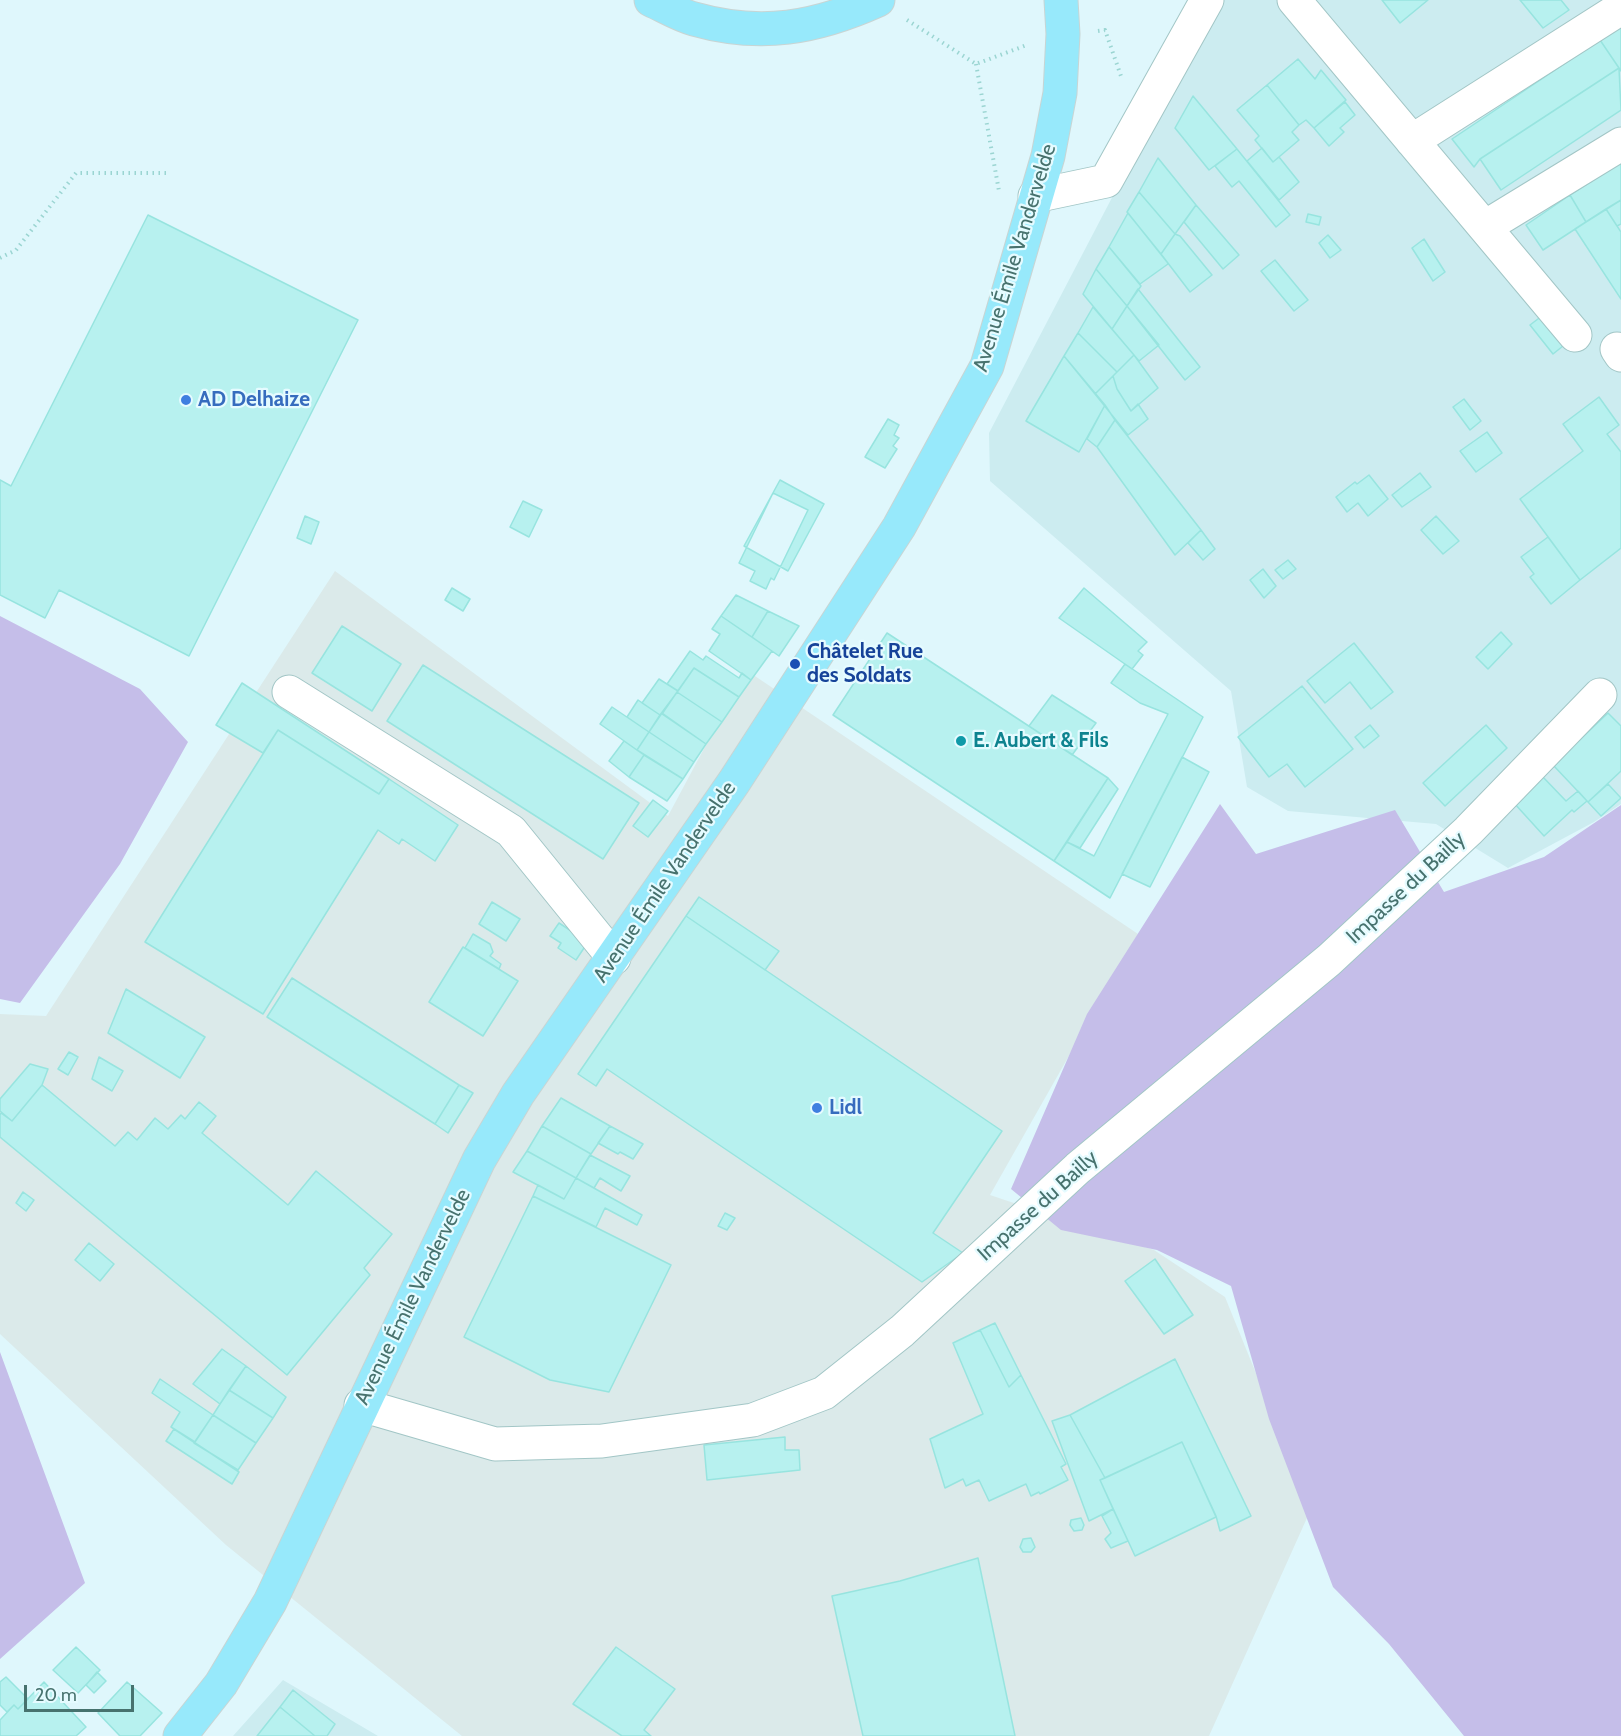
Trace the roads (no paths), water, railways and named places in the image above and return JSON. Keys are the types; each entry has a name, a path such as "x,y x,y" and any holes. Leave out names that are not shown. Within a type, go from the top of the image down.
{"main road":[{"path":"651,0 692,19 755,31 799,27 844,15 879,0"},
{"name":"Avenue Émile Vandervelde","path":"180,1736 221,1684 270,1602 361,1405 479,1160 518,1094 734,782 899,527 987,366 1048,156 1059,93 1063,34 1061,0"}],"street":[{"path":"1035,196 1106,181 1207,0"},
{"path":"1294,0 1575,334"},
{"path":"1412,141 1621,8"},
{"path":"1485,227 1621,144"},
{"path":"289,692 511,831 614,958"},
{"name":"Impasse du Bailly","path":"361,1405 495,1443 566,1442 602,1441 753,1420 824,1394 902,1331 1078,1168 1329,960 1468,831 1600,695"}],"place":[{"name":"AD Delhaize","path":"186,400"},
{"name":"Châtelet Rue des Soldats","path":"795,664"},
{"name":"E. Aubert & Fils","path":"961,741"},
{"name":"Lidl","path":"817,1108"}]}
